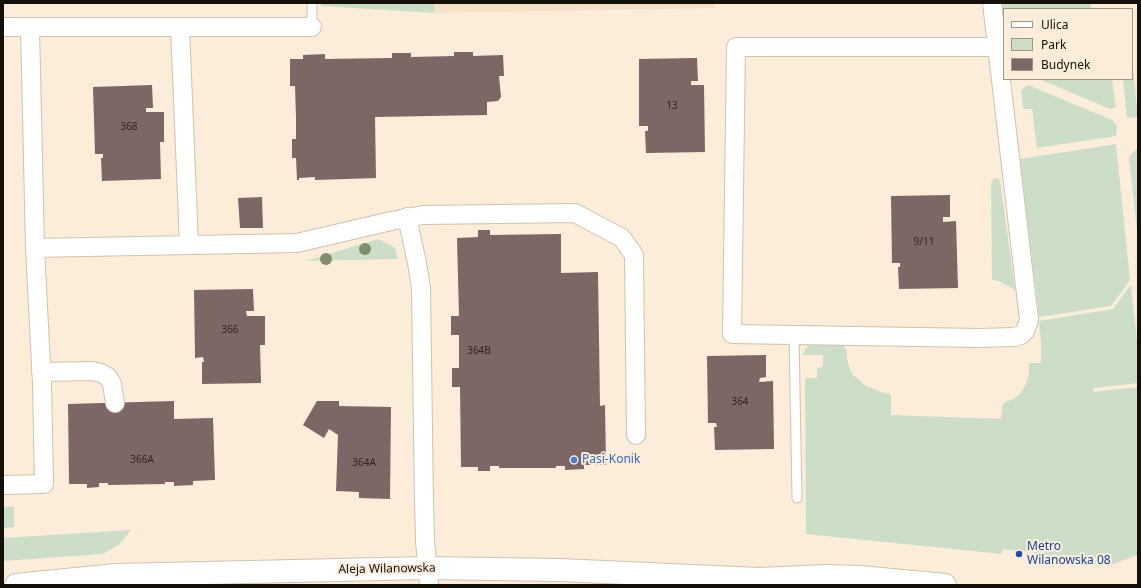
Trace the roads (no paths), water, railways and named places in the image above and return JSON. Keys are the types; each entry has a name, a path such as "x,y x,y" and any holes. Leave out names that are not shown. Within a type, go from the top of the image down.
{"main road":[{"name":"Aleja Wilanowska","path":"16,585 116,575 428,577 560,570 768,582 826,576 860,577 945,585"}],"street":[{"path":"992,3 1029,320 1025,331 1021,335 1007,338 732,334 736,47 997,47"},
{"path":"3,27 312,27"},
{"path":"3,485 44,484 41,372 35,248 30,27"},
{"path":"180,27 189,245"},
{"path":"35,248 296,243 407,217 444,214 575,213 622,238 634,255 636,434"},
{"path":"407,217 421,288 424,506 428,577"},
{"path":"41,372 92,371 101,373 108,377 112,384 114,403"}],"lane":[{"path":"312,3 312,27"},
{"path":"794,335 797,498"}],"place":[{"name":"Pasi-Konik","path":"574,460"},
{"name":"Metro Wilanowska 08","path":"1019,554"}]}
